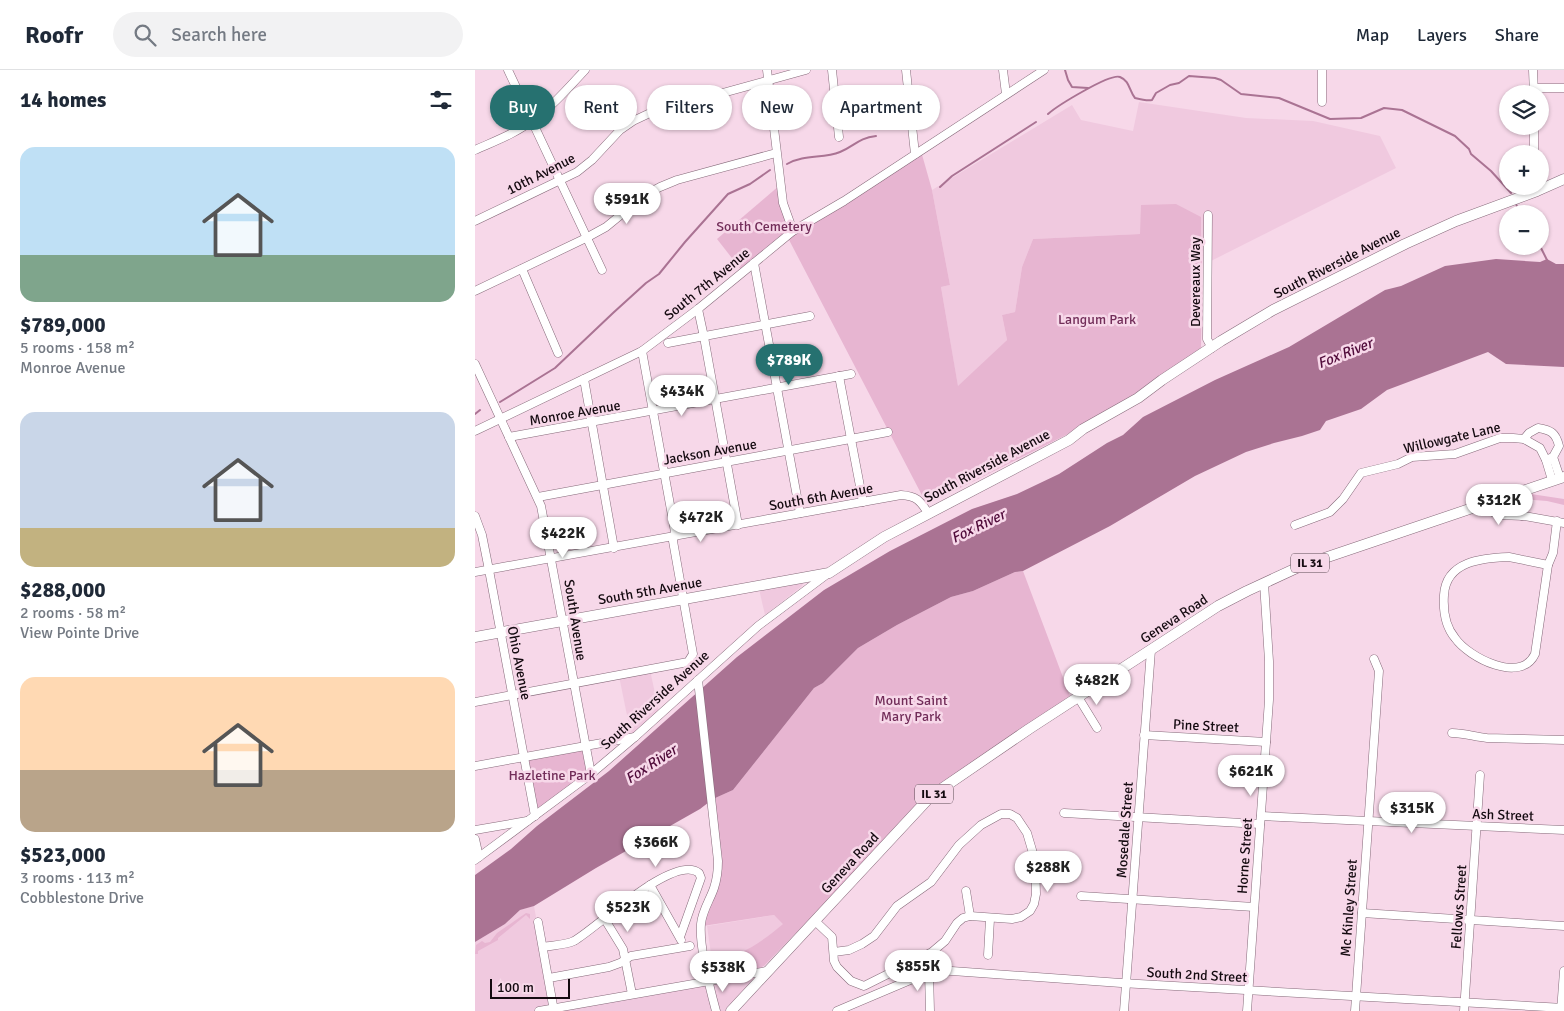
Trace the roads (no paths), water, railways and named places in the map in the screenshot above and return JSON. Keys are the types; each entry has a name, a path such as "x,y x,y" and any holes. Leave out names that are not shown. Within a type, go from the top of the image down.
{"main road":[{"name":"South Riverside Avenue","path":"1549,185 1564,179"},
{"name":"South Riverside Avenue","path":"829,573 884,537 1069,440 1137,398 1221,341 1273,310 1456,220 1521,195"},
{"name":"Geneva Road","path":"731,1011 931,796 1218,606 1301,566 1559,478"},
{"name":"South 5th Avenue","path":"475,637 829,573"}],"street":[{"path":"508,70 515,85"},
{"path":"555,102 585,70"},
{"path":"767,70 783,203 793,231"},
{"name":"10th Avenue","path":"475,221 577,172 593,160 615,134 633,121 650,113 806,70"},
{"path":"833,70 839,137"},
{"path":"905,70 915,154"},
{"path":"1003,70 1006,94"},
{"name":"South 7th Avenue","path":"475,431 642,351 698,309 793,231 844,201 1043,70"},
{"path":"1322,70 1322,102"},
{"path":"1533,70 1534,85"},
{"path":"1549,90 1564,88"},
{"path":"475,150 517,130"},
{"path":"537,130 602,270"},
{"path":"475,291 606,227 645,195 660,187 677,180 776,153"},
{"name":"Devereaux Way","path":"1208,215 1207,339 1212,348"},
{"path":"754,263 800,513"},
{"path":"522,269 558,352"},
{"path":"698,309 738,525"},
{"path":"668,343 810,316"},
{"path":"475,702 688,662 693,654 673,541 675,532 642,351"},
{"name":"South Avenue","path":"475,364 538,496 552,558 571,677 574,683 591,774"},
{"name":"Monroe Avenue","path":"509,437 851,374"},
{"path":"839,376 863,502"},
{"path":"584,379 614,548"},
{"path":"1550,458 1559,446 1557,436 1549,429 1538,428 1529,433 1524,439 1540,448 1550,458 1559,478"},
{"name":"Jackson Avenue","path":"538,496 888,432"},
{"name":"Willowgate Lane","path":"1295,525 1329,512 1343,499 1361,473 1397,464 1413,457 1455,454 1500,438 1524,439"},
{"name":"South 6th Avenue","path":"475,572 901,495 911,496 919,500 928,513"},
{"path":"1510,496 1513,509 1518,514 1524,516"},
{"path":"1484,505 1500,515 1524,516 1561,522 1548,565 1535,654 1532,660 1527,665 1520,667 1498,666 1475,657 1460,645 1450,630 1444,610 1444,588 1446,581 1453,572 1467,564 1489,558 1518,558 1548,565"},
{"name":"Ohio Avenue","path":"475,516 482,535 501,632 524,757 532,819"},
{"name":"South Riverside Avenue","path":"477,858 591,774 758,626 829,573"},
{"name":"Horne Street","path":"1247,1011 1270,684 1264,583"},
{"name":"Mosedale Street","path":"1124,1011 1151,650"},
{"name":"Mc Kinley Street","path":"1355,1011 1379,672 1374,658"},
{"path":"698,680 718,875 703,912 701,924 709,980 716,1011"},
{"path":"1078,697 1097,728"},
{"path":"1453,734 1487,738 1564,740"},
{"name":"Pine Street","path":"1144,735 1266,742"},
{"path":"475,766 636,736"},
{"name":"Fellows Street","path":"1464,1007 1480,775"},
{"name":"Ash Street","path":"1065,813 1139,817 1368,821 1564,830"},
{"path":"815,920 832,937 834,961 837,967 851,981 864,986 932,952 945,941 957,923 963,918 970,916 1012,920 1021,917 1030,911 1035,900 1036,870 1032,847 1022,823 1010,814 1001,814 995,817 968,836 953,852 931,882 902,901 869,941 849,950 834,952"},
{"path":"475,830 532,819"},
{"path":"475,839 477,858"},
{"path":"543,947 574,941 650,885 680,870 691,869 699,872 701,878 681,937"},
{"path":"549,978 609,967 631,956 686,946 650,885"},
{"path":"966,891 970,916"},
{"path":"1081,896 1254,907"},
{"path":"1362,914 1564,926"},
{"path":"605,918 620,942 632,994"},
{"path":"988,955 990,919"},
{"path":"538,922 554,1009"},
{"path":"921,957 929,972 930,1011"},
{"name":"South 2nd Street","path":"837,1011 929,972 938,970 1126,984 1356,996 1464,1007 1562,1009"},
{"path":"539,1011 767,971"},
{"path":"1562,1009 1564,971"}],"water":[{"name":"Fox River","path":"1496,259 1540,262 1547,259 1556,264 1564,264 1564,367 1506,364 1488,352 1387,390 1361,409 1326,421 1320,430 1246,452 1195,476 1110,526 1023,571 1015,572 973,591 951,597 897,625 858,648 823,683 814,688 733,790 713,799 700,809 596,868 534,906 520,910 505,924 475,942 475,875 511,849 537,826 609,771 737,657 824,590 890,551 972,509 1017,494 1059,474 1123,435 1143,417 1215,380 1289,347 1385,290 1401,286 1445,266"}],"waterway":[{"path":"1065,70 1072,87 1088,88"},
{"path":"1048,114 1084,91 1114,77 1120,77 1126,81 1135,98 1148,100 1152,100 1156,93 1170,85 1179,83 1189,76 1215,78 1241,94 1279,98 1330,119 1361,118 1384,108 1402,110 1455,136 1499,180"},
{"path":"940,187 952,176 1036,122"},
{"path":"787,164 800,159 834,154 865,138 876,136"},
{"path":"500,402 555,368 646,283 659,274 728,194 750,184 770,170"},
{"path":"1544,255 1548,262"},
{"path":"475,414 480,410"}],"park label":[{"name":"South Cemetery","path":"764,226"},
{"name":"Langum Park","path":"1097,319"},
{"name":"Mount Saint Mary Park","path":"911,708"},
{"name":"Hazletine Park","path":"552,775"}]}
